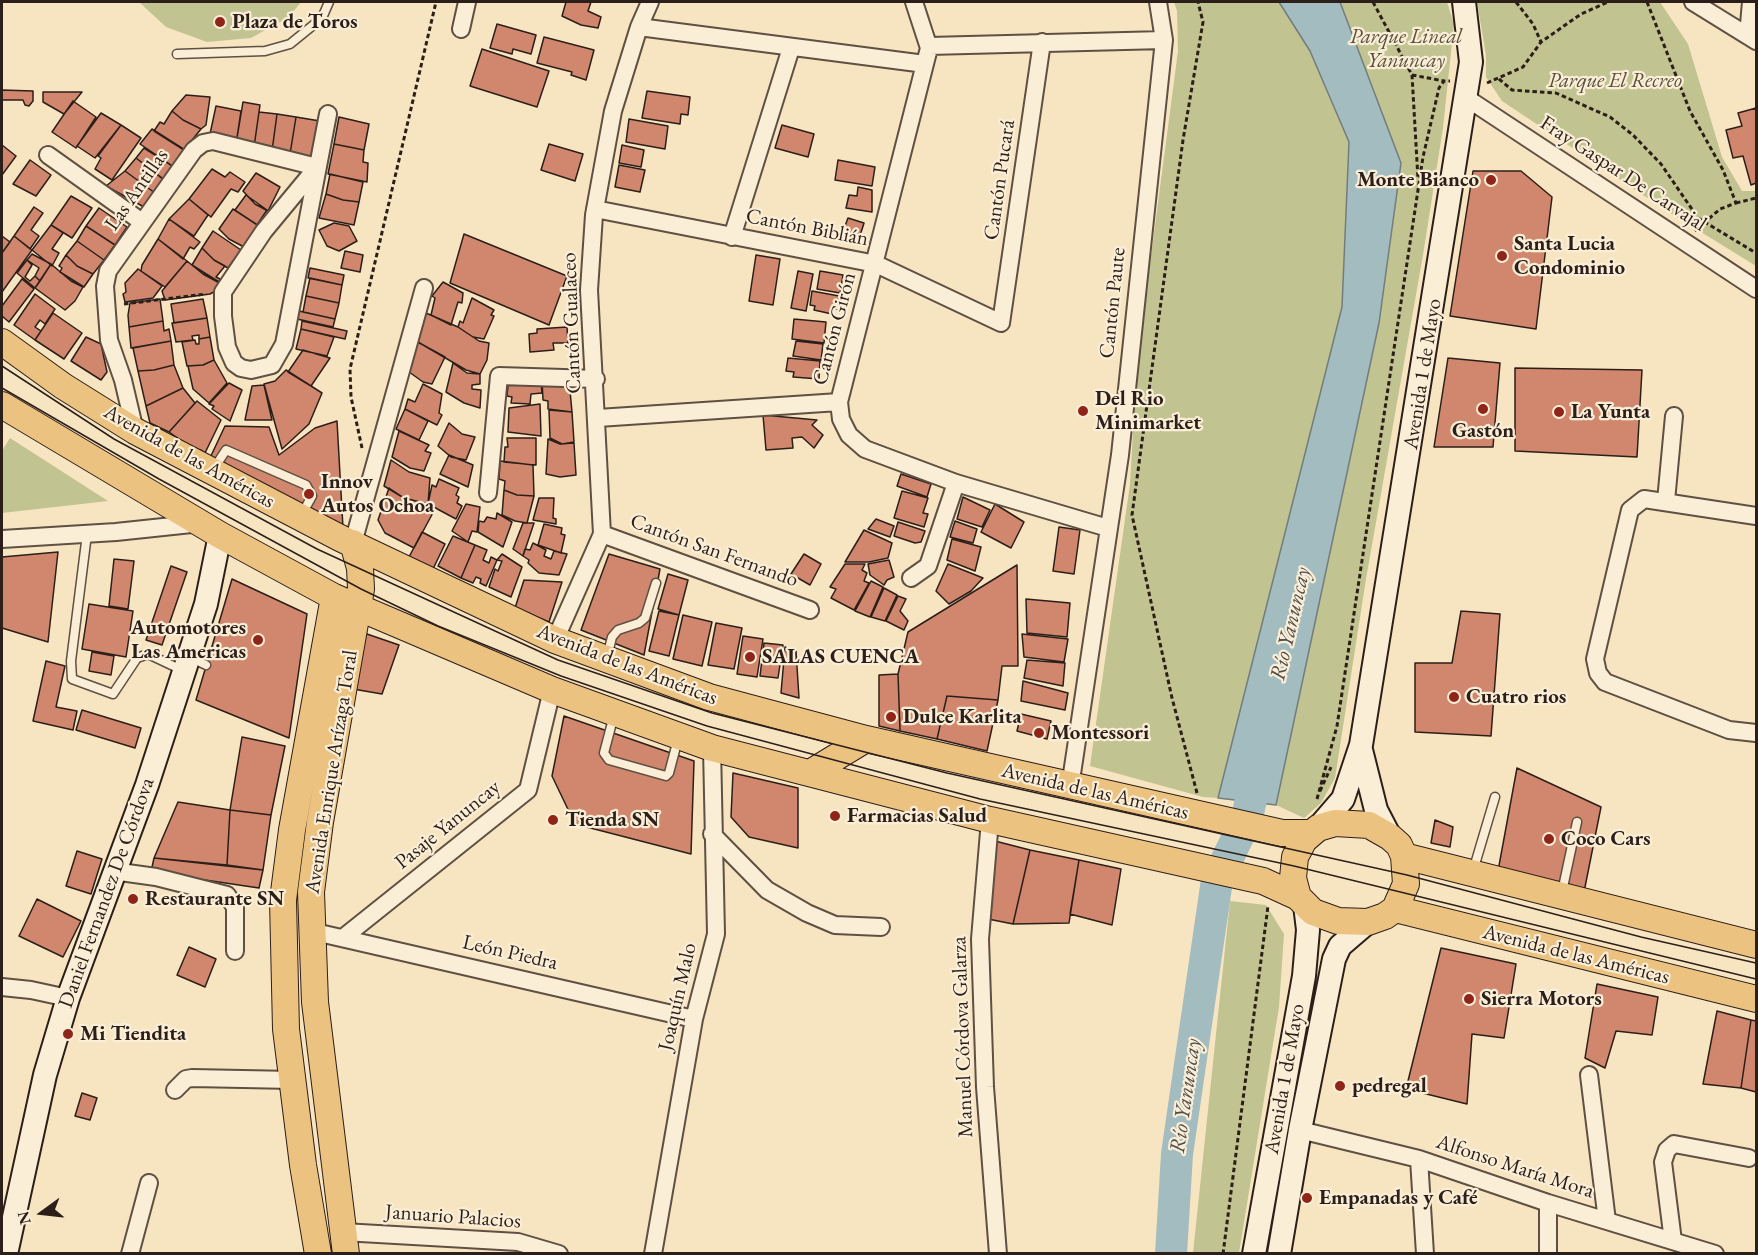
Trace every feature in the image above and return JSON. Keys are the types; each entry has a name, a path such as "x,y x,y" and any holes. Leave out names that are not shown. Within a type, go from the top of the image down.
{"main road":[{"name":"Avenida 1 de Mayo","path":"1314,830 1343,799 1360,745 1474,88 1464,2"},
{"name":"Avenida de las Américas","path":"2,342 135,430 300,517 555,640 708,697 866,739 919,747 1070,787 1282,833 1314,830 1335,823 1360,823 1397,846 1472,875 1756,945"},
{"path":"3,410 334,597 552,690 712,748 990,820 1267,882 1301,901 1313,912 1338,921 1368,922 1385,916 1395,909 1406,884 1397,846"},
{"name":"Daniel Fernandez De Córdova","path":"6,1243 45,1075 68,998 113,871 193,664 206,604 211,529"},
{"name":"Avenida Enrique Arízaga Toral","path":"345,1243 315,1002 315,932 311,892 320,822 361,589 360,568 353,543"},
{"name":"Avenida Enrique Arízaga Toral","path":"318,1254 303,1165 284,1005 282,900 293,820 334,597"},
{"path":"810,773 866,739"},
{"name":"Avenida 1 de Mayo","path":"1360,745 1376,810 1397,846"},
{"path":"1301,901 1293,878 1294,866 1298,849 1314,830"},
{"name":"Avenida 1 de Mayo","path":"1254,1254 1305,966 1308,930 1301,901"},
{"name":"Avenida de las Américas","path":"1395,909 1756,999"},
{"name":"Avenida 1 de Mayo","path":"1279,1254 1300,1130 1334,959 1340,946 1368,922"}],"street":[{"path":"461,28 468,2"},
{"name":"Cantón Gualaceo","path":"555,640 602,534 590,290 595,209 613,111 639,27 650,2"},
{"path":"914,2 929,46 1164,40"},
{"name":"Cantón Paute","path":"1070,787 1121,443 1164,40 1158,2"},
{"path":"1693,2 1752,39"},
{"path":"1751,2 1752,39"},
{"path":"639,27 925,64"},
{"name":"Cantón Pucará","path":"1001,323 1042,42"},
{"name":"Cantón Girón","path":"929,46 876,264 839,402 847,433 858,445 956,483 1108,528"},
{"path":"732,237 791,48"},
{"name":"Fray Gaspar De Carvajal","path":"1474,88 1685,241 1756,289"},
{"path":"317,167 264,231 224,292 223,316 227,347 234,363 251,370 272,365 284,344 328,114"},
{"name":"Las Antillas","path":"135,430 123,380 109,340 105,286 108,271 194,150 203,143 213,141 317,167"},
{"path":"48,155 142,222"},
{"name":"Cantón Biblián","path":"595,209 876,264 1001,323"},
{"path":"353,543 424,288"},
{"path":"488,493 499,376 596,379"},
{"path":"96,406 115,397 123,380"},
{"path":"598,418 839,402"},
{"path":"1665,501 1674,416"},
{"path":"911,578 928,566 956,483"},
{"path":"1756,516 1644,499 1630,510 1595,659 1598,673 1605,682 1729,730 1756,733"},
{"path":"2,539 211,529"},
{"name":"Cantón San Fernando","path":"602,534 810,610"},
{"name":"Pasaje Yanuncay","path":"344,937 528,790 552,690"},
{"name":"Joaquín Malo","path":"653,1254 694,1019 716,934 712,834 712,748"},
{"name":"Manuel Córdova Galarza","path":"990,820 980,939 985,1087 998,1254"},
{"path":"712,834 766,890 807,913 835,925 881,927"},
{"path":"113,871 156,877 227,895 235,907 236,951"},
{"name":"León Piedra","path":"315,932 694,1019"},
{"path":"2,987 31,990 68,998"},
{"path":"1589,1075 1607,1221"},
{"path":"175,1090 186,1079 192,1077 293,1080"},
{"name":"Alfonso María Mora","path":"1300,1130 1419,1159 1548,1203 1715,1254"},
{"path":"1673,1241 1663,1162 1667,1150 1674,1144 1749,1158"},
{"path":"1419,1159 1425,1254"},
{"path":"130,1254 149,1183"},
{"path":"1548,1203 1548,1254"},
{"name":"Januario Palacios","path":"345,1243 518,1242 559,1254"}],"lane":[{"path":"177,54 265,51 290,44 322,18 329,2"},
{"path":"87,534 71,661 72,679 113,694 137,658 148,654 193,664"},
{"path":"606,659 612,638 618,630 639,623 645,618 656,584"},
{"path":"615,713 604,753 609,760 666,776 669,773 679,736"},
{"path":"1472,875 1495,797"},
{"path":"1561,896 1577,822"}],"path":[{"path":"363,452 351,397 350,369 436,2"},
{"path":"1198,2 1203,22 1183,140 1132,515 1172,698 1195,781 1200,815"},
{"path":"1373,2 1412,75 1418,187"},
{"path":"1516,2 1533,24 1541,42"},
{"path":"1412,75 1474,88 1499,79 1523,67 1541,42 1581,14 1608,2"},
{"path":"1647,2 1690,111 1723,170 1736,203"},
{"path":"1499,79 1512,90 1556,93 1610,117 1633,135 1661,164 1692,211 1756,253"},
{"path":"1317,799 1336,726 1418,187 1439,88 1444,81"},
{"path":"1685,241 1704,221 1720,209 1756,198"},
{"path":"107,306 224,292"},
{"path":"1223,1254 1267,882"}],"green space":[{"name":"Plaza de Toros","path":"139,2 301,2 289,17 251,38 207,42 166,27"},
{"path":"1174,2 1280,2 1310,51 1349,142 1342,307 1218,798 1203,797 1090,766 1130,484 1137,362 1178,51 1177,11"},
{"name":"Parque Lineal Yanuncay","path":"1340,2 1447,2 1454,24 1443,128 1423,255 1366,579 1335,778 1321,803 1304,818 1276,805 1379,323 1401,163"},
{"name":"Parque El Recreo","path":"1477,2 1660,2 1688,44 1722,157 1742,191 1756,191 1756,266 1667,211 1502,101 1486,77 1486,55"},
{"path":"10,438 108,501 2,513 2,451"},
{"path":"1230,901 1266,905 1284,934 1279,1007 1239,1253 1193,1253"}],"water":[{"path":"1279,2 1340,2 1401,163 1379,323 1276,805 1218,798 1342,307 1349,142 1310,51"}],"building":[{"path":"566,2 591,2 588,11 601,17 598,28 581,25 562,16"},
{"path":"497,24 536,35 531,54 513,49 512,54 490,48"},
{"path":"544,37 594,50 586,80 571,75 572,72 537,63"},
{"path":"482,49 549,71 537,107 470,86"},
{"path":"2,90 33,91 33,101 29,106 25,105 23,100 2,100"},
{"path":"647,91 690,97 688,115 681,114 680,124 642,118"},
{"path":"43,92 82,92 64,114 43,102"},
{"path":"186,95 210,97 206,125 201,129 183,120 172,111"},
{"path":"73,101 96,117 76,148 52,132"},
{"path":"243,102 260,105 254,147 236,144"},
{"path":"216,106 241,111 236,144 210,134"},
{"path":"1756,108 1756,183 1751,185 1743,156 1733,158 1726,130 1742,126 1738,113"},
{"path":"172,111 183,120 201,129 184,150 154,131 160,122 164,124"},
{"path":"259,112 277,114 272,151 254,147"},
{"path":"101,113 121,125 95,158 77,146"},
{"path":"277,114 296,117 290,154 272,151"},
{"path":"296,117 320,121 313,158 290,154"},
{"path":"339,117 369,124 364,150 334,144"},
{"path":"629,119 668,126 665,149 626,142"},
{"path":"121,125 141,138 112,180 95,169 101,158 98,156"},
{"path":"782,125 814,134 808,157 775,148"},
{"path":"152,129 185,150 174,167 140,144"},
{"path":"334,144 364,150 363,162 368,163 367,182 328,174"},
{"path":"549,144 583,154 575,181 541,170"},
{"path":"2,145 16,156 2,175"},
{"path":"622,145 644,150 641,167 619,163"},
{"path":"144,148 174,167 166,181 136,158"},
{"path":"136,158 164,180 155,193 125,171"},
{"path":"30,160 51,175 36,196 13,184"},
{"path":"838,160 875,167 872,186 835,180"},
{"path":"619,165 645,170 640,192 615,187"},
{"path":"212,169 225,177 230,172 245,182 238,192 231,189 211,217 189,199"},
{"path":"125,171 155,193 144,207 106,186"},
{"name":"Santa Lucia Condominio","path":"1473,171 1521,171 1552,197 1536,329 1450,316"},
{"path":"256,173 280,187 268,211 255,204 243,191"},
{"path":"330,174 363,182 359,202 343,200 326,194"},
{"path":"858,187 872,190 872,212 846,208 849,195 857,196"},
{"path":"326,194 343,200 359,202 354,225 319,218"},
{"path":"246,195 267,210 257,225 235,210"},
{"path":"71,196 92,208 72,238 51,225"},
{"path":"189,199 208,215 194,236 169,219"},
{"path":"34,207 43,213 31,230 39,236 30,249 14,236"},
{"path":"99,208 127,227 115,245 86,226"},
{"path":"233,209 259,226 244,247 229,239 219,229"},
{"path":"848,218 864,223 859,239 842,234"},
{"path":"169,219 200,242 194,249 190,247 183,259 158,239"},
{"path":"334,223 349,226 357,241 339,251 327,246 319,230"},
{"path":"51,225 63,233 52,249 59,253 52,266 32,250"},
{"path":"86,226 115,245 104,260 77,241"},
{"path":"213,231 241,250 228,268 214,260 202,248"},
{"path":"464,234 567,276 549,325 450,283"},
{"path":"2,236 10,242 2,253"},
{"path":"14,236 32,250 2,292 2,253"},
{"path":"158,239 187,261 165,287 141,271 142,265"},
{"path":"77,241 104,260 93,274 77,266 66,255"},
{"path":"202,248 214,260 225,266 216,277 220,279 219,282 192,265"},
{"path":"345,251 363,255 360,272 341,268"},
{"path":"32,254 51,264 40,281 35,276 39,268 27,260"},
{"path":"66,255 77,266 93,274 84,287 60,272 62,268 59,266"},
{"path":"756,255 780,259 773,305 749,301"},
{"path":"27,260 32,265 25,277 30,281 35,276 40,281 35,288 17,273"},
{"path":"187,261 203,274 225,286 210,294 165,300 162,291"},
{"path":"51,264 71,281 83,287 75,301 65,310 35,288"},
{"path":"310,268 344,275 342,285 308,278"},
{"path":"138,269 162,286 153,298 125,302 123,294 126,292 125,283"},
{"path":"798,271 813,274 806,311 791,308"},
{"path":"820,271 843,275 840,293 817,289"},
{"path":"310,278 342,285 339,303 306,296"},
{"path":"22,279 34,289 9,322 2,316 2,306"},
{"path":"443,282 463,293 462,303 458,302 451,325 431,315 435,298 432,296"},
{"path":"812,291 839,296 837,309 833,308 832,314 814,310 815,306 810,305"},
{"path":"35,294 55,309 45,324 40,320 35,327 41,331 35,340 14,325"},
{"path":"306,296 339,303 335,319 303,312"},
{"path":"472,298 494,310 491,315 494,316 484,339 473,337 458,327 460,321 463,323"},
{"path":"160,299 163,321 129,327 130,303"},
{"path":"203,299 207,318 174,323 171,304"},
{"path":"299,311 335,319 333,327 297,319"},
{"path":"53,313 82,333 64,359 35,340"},
{"path":"426,313 458,327 479,341 489,343 487,360 480,374 466,370 418,342"},
{"path":"207,318 210,337 199,339 199,335 192,336 193,340 176,342 172,323"},
{"path":"794,319 826,322 824,343 792,339"},
{"path":"163,321 164,331 169,329 171,341 131,348 129,327"},
{"path":"302,321 347,331 345,339 301,329"},
{"path":"567,327 568,343 553,343 554,350 530,352 529,334 537,333 537,329"},
{"path":"301,329 334,337 327,356 296,349"},
{"path":"86,337 101,344 107,372 101,380 71,361"},
{"path":"210,337 214,360 203,365 187,366 182,342 195,340 196,344 199,344 199,339"},
{"path":"414,340 445,357 432,384 423,382 405,369"},
{"path":"171,341 174,365 138,371 133,348"},
{"path":"796,341 823,344 821,360 793,356"},
{"path":"303,350 330,358 311,386 288,372"},
{"path":"788,358 820,361 819,379 793,377 794,372 786,371"},
{"path":"1448,358 1500,363 1493,447 1434,447"},
{"path":"214,360 227,383 209,403 193,389 188,366 203,365"},
{"path":"453,363 467,373 480,374 480,384 472,385 472,389 481,390 480,408 464,403 446,392"},
{"path":"174,365 183,388 146,406 138,371"},
{"path":"1515,368 1642,370 1637,457 1515,451"},
{"path":"286,370 322,393 309,424 282,449 264,384 275,381"},
{"path":"509,376 541,380 542,393 531,394 530,404 511,403 512,397 507,396"},
{"path":"542,380 569,380 572,412 548,409 548,401 543,400"},
{"path":"229,383 242,390 230,421 212,409 214,406 209,404"},
{"path":"423,384 442,394 439,413 442,415 437,425 405,409 408,399 415,402"},
{"path":"264,385 272,420 245,420 252,386"},
{"path":"183,388 195,403 169,432 150,423 146,406"},
{"path":"197,401 221,420 205,453 201,450 199,453 169,432"},
{"path":"540,404 541,436 508,432 509,408"},
{"path":"405,409 428,421 419,440 396,429"},
{"path":"549,410 572,412 574,442 562,444 550,438"},
{"path":"763,415 817,420 812,425 823,435 814,448 802,437 792,438 793,448 766,450"},
{"name":"Innov Autos Ochoa","path":"337,421 343,528 209,460 225,426 269,427 279,455 315,428"},
{"path":"449,423 462,434 475,437 466,460 451,457 438,446"},
{"path":"399,431 429,445 425,451 431,453 424,471 410,468 392,457"},
{"path":"507,438 536,438 536,465 504,462 505,447 508,447"},
{"path":"548,439 560,444 574,443 576,475 560,477 546,474"},
{"path":"449,455 473,465 468,487 440,474"},
{"path":"391,460 409,472 430,478 428,504 404,498 384,486"},
{"path":"500,461 533,465 534,496 517,495 504,490 505,481 499,479"},
{"path":"901,474 931,484 927,497 897,486"},
{"path":"439,479 459,488 456,495 459,497 457,503 462,506 456,519 428,504 432,485 436,487"},
{"path":"389,488 404,498 428,504 435,509 414,548 385,533 378,520"},
{"path":"504,490 517,495 534,496 527,523 502,515"},
{"path":"902,491 928,498 923,513 928,514 924,527 894,518"},
{"path":"963,497 990,510 982,527 957,519"},
{"path":"539,498 554,498 553,518 556,519 556,524 533,520"},
{"path":"466,504 480,507 477,532 472,531 468,542 452,531"},
{"path":"995,504 1024,522 1011,548 981,532"},
{"path":"497,513 512,522 503,547 478,532 479,521 484,522 487,517 496,519"},
{"path":"876,519 894,526 890,537 868,529"},
{"path":"955,521 977,529 973,543 950,537"},
{"path":"898,522 925,531 921,542 915,543 894,536"},
{"path":"523,523 534,523 523,556 513,549"},
{"path":"544,524 562,528 561,534 565,535 561,553 538,545"},
{"path":"1059,527 1080,530 1074,574 1053,571"},
{"path":"864,530 892,543 888,558 869,562 845,562"},
{"path":"422,532 445,544 433,569 409,557"},
{"path":"453,536 475,545 461,578 438,566"},
{"path":"952,539 981,547 975,571 947,560"},
{"path":"533,543 546,550 544,556 551,559 554,551 567,554 559,575 539,573 528,563 529,560 523,556 525,549 530,550"},
{"path":"475,545 487,550 483,560 489,563 491,557 497,560 486,586 480,583 481,579 476,577 473,583 461,578"},
{"path":"58,552 48,642 2,628 2,557"},
{"path":"502,554 522,567 511,597 489,587 495,569 498,571 502,561 497,560"},
{"path":"609,554 660,569 644,655 581,630"},
{"path":"804,554 821,564 810,585 791,574"},
{"path":"114,559 134,561 128,609 109,606"},
{"path":"889,560 894,577 887,580 884,585 870,575 868,564"},
{"path":"845,564 865,564 862,570 867,573 864,581 869,583 854,610 831,598 836,589 830,587"},
{"path":"948,564 983,578 971,591 949,604 936,591"},
{"path":"1017,565 1018,666 1002,666 998,700 947,696 937,739 900,731 898,674 908,632"},
{"path":"171,566 187,572 162,645 146,640"},
{"path":"668,574 688,580 679,615 658,609"},
{"name":"Automotores Las Americas","path":"232,579 307,614 289,738 196,700"},
{"path":"524,580 562,582 549,622 515,608"},
{"path":"871,581 883,587 870,617 855,611"},
{"path":"884,588 897,595 885,621 871,617"},
{"path":"898,596 906,599 900,611 908,621 904,630 886,621"},
{"path":"1026,599 1070,603 1067,637 1027,633"},
{"path":"89,604 133,611 126,657 82,649"},
{"path":"659,611 679,615 669,656 649,651"},
{"name":"Cuatro rios","path":"1461,611 1500,614 1491,736 1415,732 1415,663 1452,663"},
{"path":"683,615 712,622 702,666 673,659"},
{"path":"716,623 742,628 734,669 708,665"},
{"path":"364,633 399,645 382,694 353,689"},
{"path":"1022,634 1068,639 1064,662 1024,657"},
{"name":"SALAS CUENCA","path":"743,636 763,639 757,677 737,674"},
{"path":"764,643 783,645 778,678 760,676"},
{"path":"785,647 796,651 799,698 781,693"},
{"path":"92,652 114,656 111,675 89,671"},
{"path":"1027,660 1065,663 1063,686 1024,678"},
{"path":"46,661 65,666 56,707 77,711 73,730 33,721"},
{"path":"898,674 900,731 879,726 879,675"},
{"path":"1023,681 1068,693 1065,710 1021,701"},
{"path":"947,696 998,700 987,751 937,739"},
{"path":"82,710 141,728 135,748 76,730"},
{"path":"1021,714 1051,721 1047,739 1017,731"},
{"path":"564,716 694,761 691,854 575,824 552,776"},
{"path":"242,737 285,746 271,815 230,810"},
{"name":"Coco Cars","path":"1517,768 1601,807 1584,892 1498,871"},
{"path":"733,773 798,788 798,848 749,837 731,817"},
{"path":"178,802 230,810 227,865 154,858"},
{"path":"230,810 271,815 263,870 227,865"},
{"path":"1435,820 1453,827 1450,847 1431,843"},
{"path":"995,841 1030,850 1013,924 988,919"},
{"path":"1030,850 1079,860 1069,923 1013,924"},
{"path":"77,851 102,859 91,894 66,886"},
{"path":"154,858 263,870 259,888 151,872"},
{"path":"1079,860 1121,869 1112,925 1070,914"},
{"path":"37,899 81,921 63,957 19,936"},
{"path":"189,947 216,959 205,987 177,975"},
{"name":"Sierra Motors","path":"1441,948 1516,964 1504,1038 1472,1034 1467,1104 1406,1089"},
{"path":"1597,984 1658,997 1652,1035 1616,1031 1605,1068 1585,1058"},
{"path":"1717,1011 1751,1020 1741,1088 1703,1084"},
{"path":"1751,1020 1756,1021 1756,1092 1741,1088"},
{"path":"82,1093 97,1098 90,1120 75,1116"}],"waterway":[{"name":"Río Yanuncay","path":"1171,1254 1177,1154 1217,880 1247,818 1259,762"}],"tram line":[{"path":"2,366 114,439 317,549 558,660 712,713 947,773 1407,875 1641,937 1756,963"},
{"path":"2,388 159,479 361,589 438,626 561,676 707,726 980,799 1294,866 1756,979"}],"place":[{"name":"Plaza de Toros","path":"220,22"},
{"name":"Monte Bianco","path":"1491,180"},
{"name":"Santa Lucia Condominio","path":"1502,256"},
{"name":"Gastón","path":"1483,409"},
{"name":"Del Rio Minimarket","path":"1083,411"},
{"name":"La Yunta","path":"1559,412"},
{"name":"Innov Autos Ochoa","path":"309,494"},
{"name":"Automotores Las Americas","path":"258,640"},
{"name":"SALAS CUENCA","path":"750,657"},
{"name":"Cuatro rios","path":"1454,697"},
{"name":"Dulce Karlita","path":"891,717"},
{"name":"Montessori","path":"1039,733"},
{"name":"Farmacias Salud","path":"835,816"},
{"name":"Tienda SN","path":"553,820"},
{"name":"Coco Cars","path":"1549,839"},
{"name":"Restaurante SN","path":"133,899"},
{"name":"Sierra Motors","path":"1469,999"},
{"name":"Mi Tiendita","path":"68,1034"},
{"name":"pedregal","path":"1340,1086"},
{"name":"Empanadas y Café","path":"1307,1198"}]}
